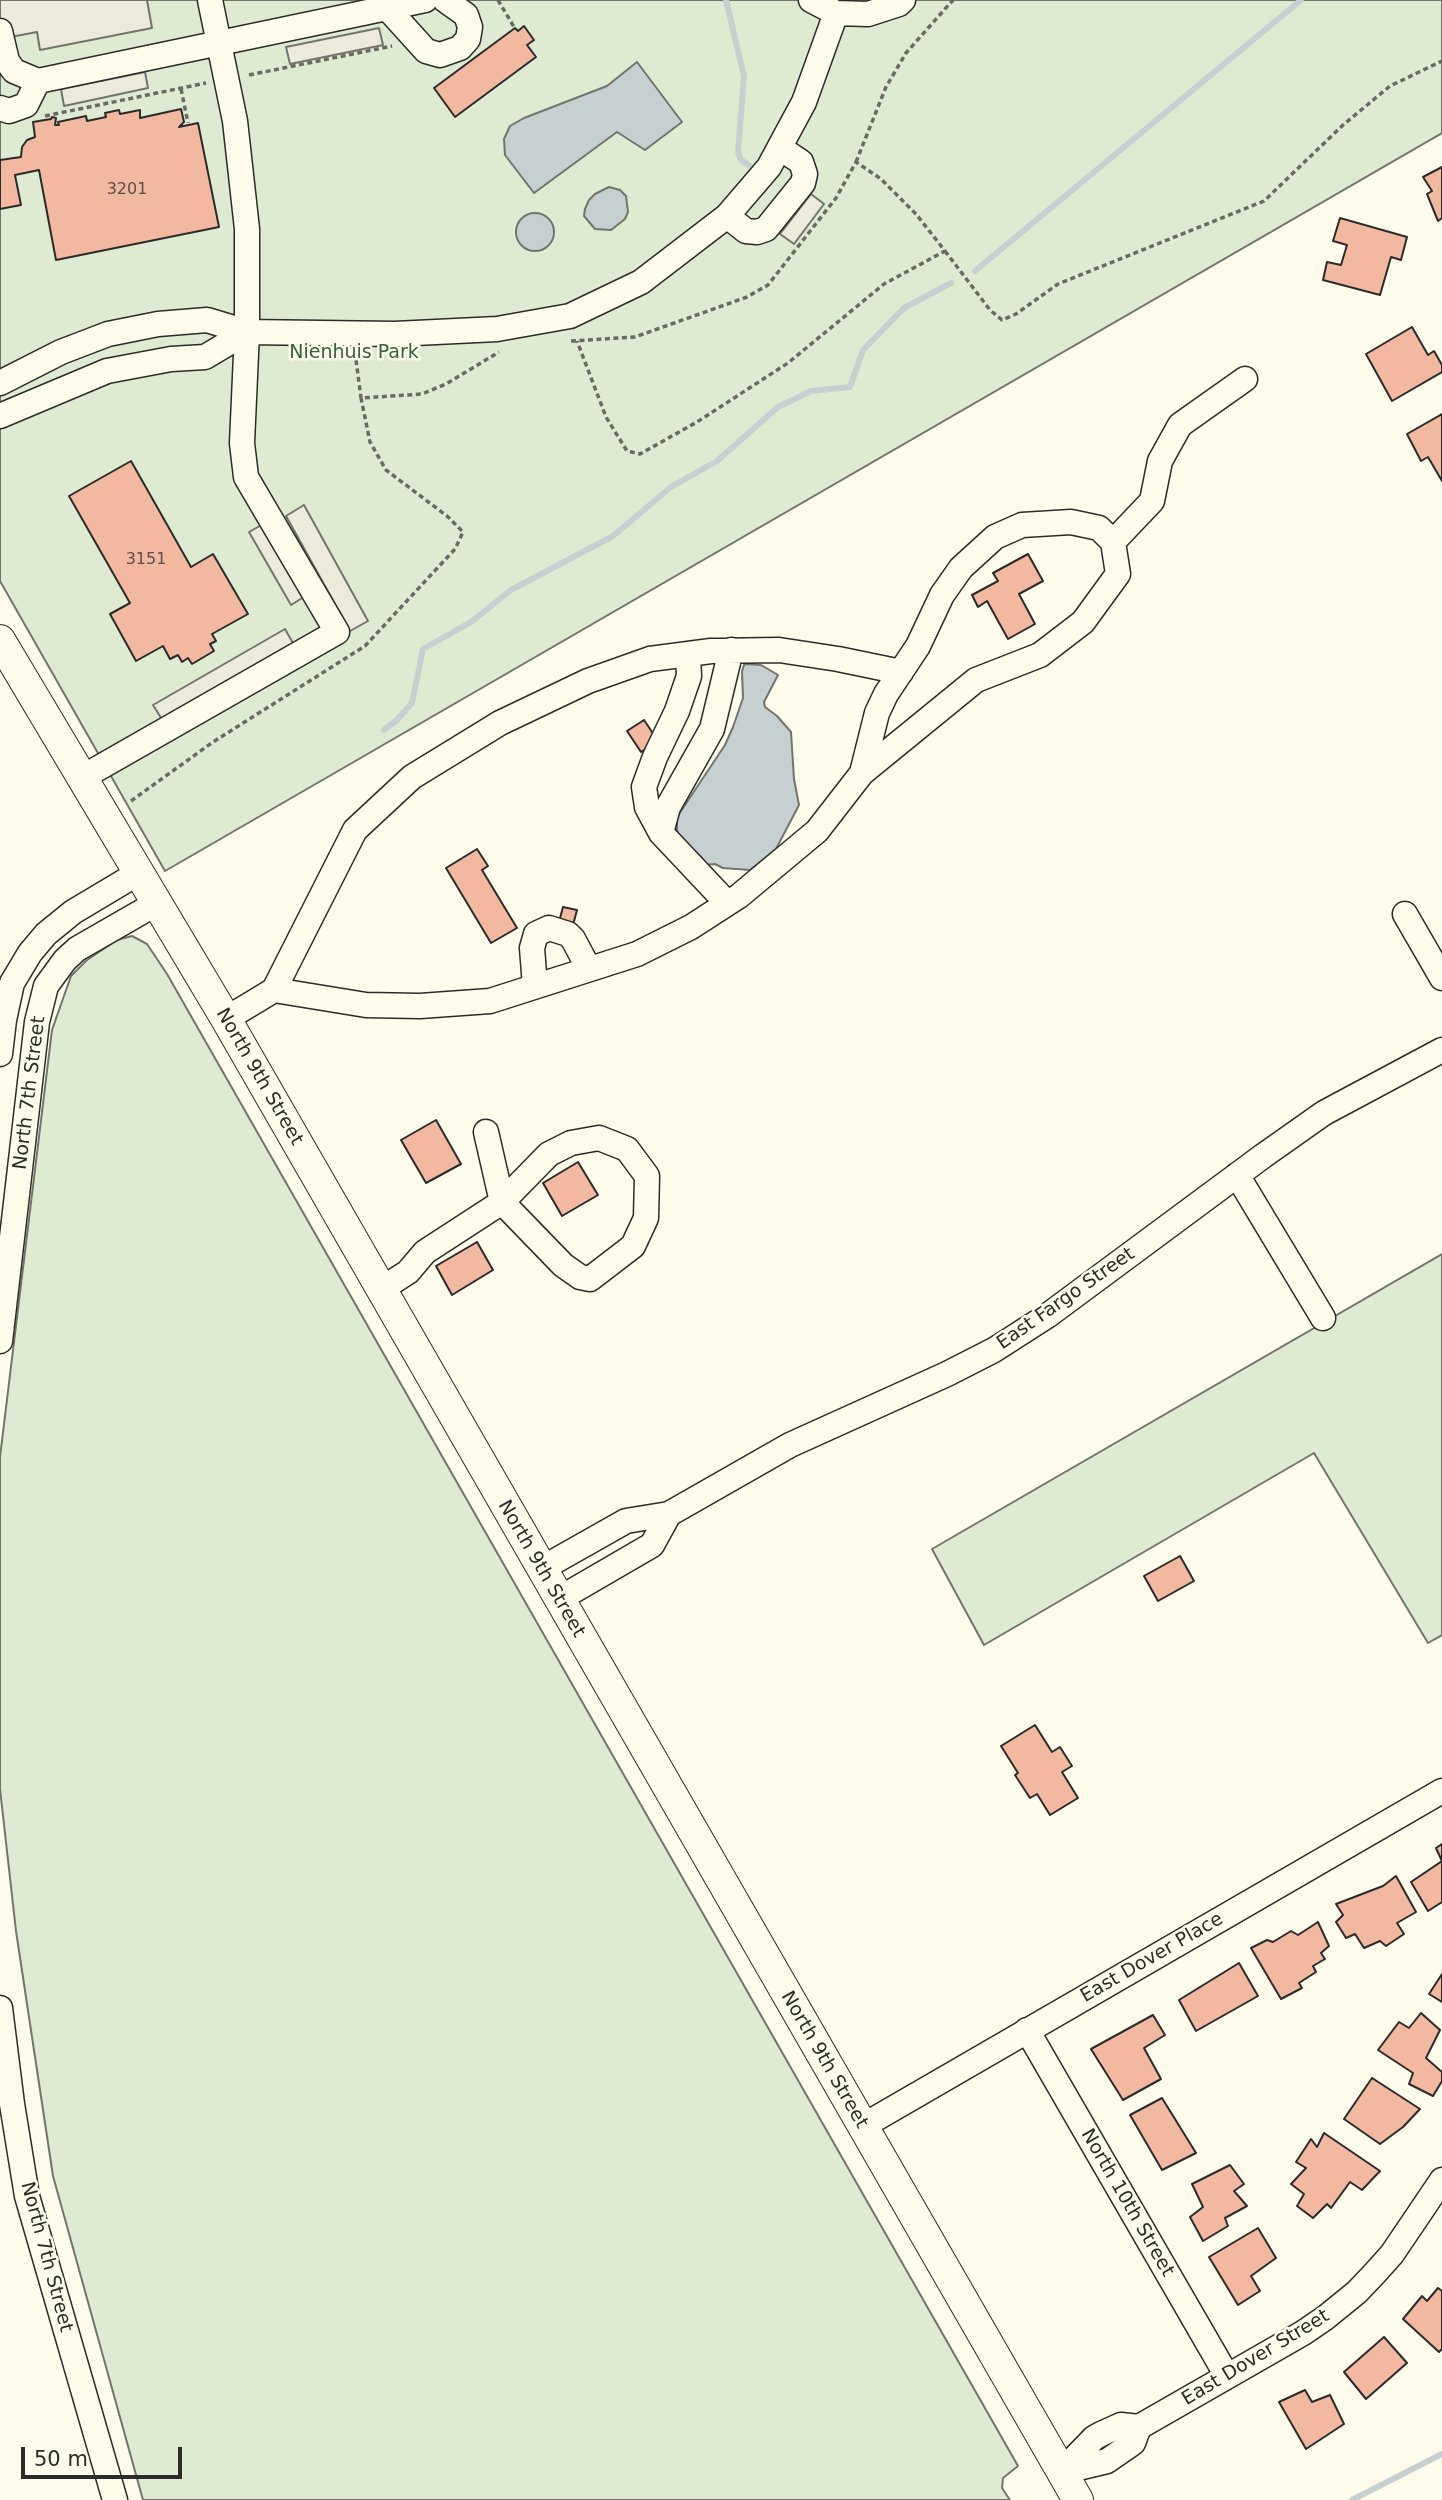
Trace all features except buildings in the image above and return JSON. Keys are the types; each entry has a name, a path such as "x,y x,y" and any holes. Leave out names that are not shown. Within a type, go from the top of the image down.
{"main road":[{"name":"North 9th Street","path":"0,640 226,1019 1078,2500"}],"street":[{"path":"83,777 337,632 246,477 242,443 247,332 247,229 235,121 210,0"},
{"path":"2,48 14,72 38,81 425,0"},
{"path":"388,9 426,51 440,55 460,48 468,39 470,27 466,15 445,0"},
{"path":"811,0 836,13 869,14 899,4 903,0"},
{"path":"0,383 61,352 108,334 158,324 207,320 247,332 395,334 497,328 570,316 641,282 727,216 769,167 780,148 804,103 836,13"},
{"path":"0,108 9,111 26,105 38,81"},
{"path":"727,216 746,231 766,229 803,183 805,174 801,162 780,148"},
{"path":"0,416 107,371 171,359 205,357 247,332"},
{"path":"1113,542 1152,501 1160,461 1180,425 1245,379"},
{"path":"274,990 366,1005 420,1006 490,1001 637,954 691,927 727,904 817,831 862,773 976,680 1040,655 1083,622 1118,574 1113,542 1100,528 1071,522 1022,525 995,537 961,568 942,594 918,646 886,694 877,713 862,773"},
{"path":"226,1019 274,990 355,830 412,777 500,723 588,681 650,659 688,654 731,650 779,650 901,672"},
{"path":"661,833 668,807 712,729 731,650"},
{"path":"688,654 688,677 677,711 644,787 647,807 661,833 727,904"},
{"name":"North 7th Street","path":"0,1054 12,983 30,953 46,934 73,912 140,872"},
{"name":"North 7th Street","path":"0,1341 5,1262 37,1022 46,986 65,960 77,949 158,902"},
{"path":"1405,914 1442,978"},
{"path":"535,986 532,948 536,934 549,928 568,934 573,939 589,969"},
{"name":"East Fargo Street","path":"541,1569 626,1521 669,1514 790,1445 994,1350 1047,1316 1335,1106 1442,1050"},
{"path":"380,1290 408,1272 425,1252 502,1202 550,1154 571,1143 585,1140 599,1138 627,1149 647,1177 646,1217 633,1246 590,1279 580,1277 563,1265 502,1202 485,1132"},
{"path":"1237,1175 1323,1318"},
{"path":"559,1599 652,1545 669,1514"},
{"name":"East Dover Place","path":"863,2126 1442,1791"},
{"name":"North 7th Street","path":"0,2008 27,2196 115,2500"},
{"name":"North 10th Street","path":"1027,2031 1227,2376"},
{"name":"East Dover Street","path":"1061,2472 1107,2461 1133,2443 1139,2427 1303,2333 1357,2292 1392,2254 1442,2180"}],"path":[{"path":"498,0 514,27"},
{"path":"568,341 635,337 747,297 768,285 836,198 856,162 886,87 906,52 953,0"},
{"path":"240,77 401,44"},
{"path":"856,162 881,179 916,214 990,310 1002,320 1016,314 1058,284 1264,201 1343,125 1390,86 1442,61"},
{"path":"35,118 208,83"},
{"path":"181,89 188,123"},
{"path":"577,341 606,417 627,451 640,454 697,422 788,363 884,284 945,251"},
{"path":"361,398 422,394 446,384 502,351"},
{"path":"131,801 223,736 365,646 455,549 463,532 447,516 386,470 370,442 356,360"}],"green space":[{"name":"Nienhuis Park","path":"0,0 1442,0 1442,133 165,871 0,581"},
{"path":"132,936 147,944 167,974 1018,2466 1003,2478 1002,2488 1010,2500 143,2500 53,2176 16,1931 0,1789 0,1457 52,1030 71,976 87,960 117,940"},
{"path":"1442,1254 1442,1635 1428,1643 1314,1453 984,1645 932,1549"}],"shaded area":[{"path":"0,0 147,0 152,28 40,50 37,32 0,39"},
{"path":"379,28 383,45 290,64 286,47"},
{"path":"637,62 682,122 645,150 617,132 534,193 505,155 504,139 510,126 607,86"},
{"path":"145,72 148,88 64,106 61,89"},
{"path":"609,187 620,190 626,196 628,212 625,219 611,230 595,229 584,216 585,209 595,194"},
{"path":"811,194 824,204 794,244 780,234"},
{"path":"535,213 548,219 554,232 548,245 535,251 522,245 516,232 522,219"},
{"path":"304,505 368,621 350,631 286,516"},
{"path":"265,523 307,595 291,605 249,532"},
{"path":"285,629 294,645 163,721 153,705"},
{"path":"746,664 761,665 778,675 764,702 765,707 791,732 794,779 799,805 776,849 750,870 705,865 702,858 680,838 677,830 677,817 725,745 733,727 743,698 742,671"}],"waterway":[{"path":"726,0 744,76 738,152 741,160 751,167"},
{"path":"975,271 1301,0"},
{"path":"384,730 412,703 423,649 471,622 511,590 613,536 671,487 717,461 778,407 811,391 850,387 863,350 904,308 951,283"},
{"path":"1352,2500 1442,2454"}]}
